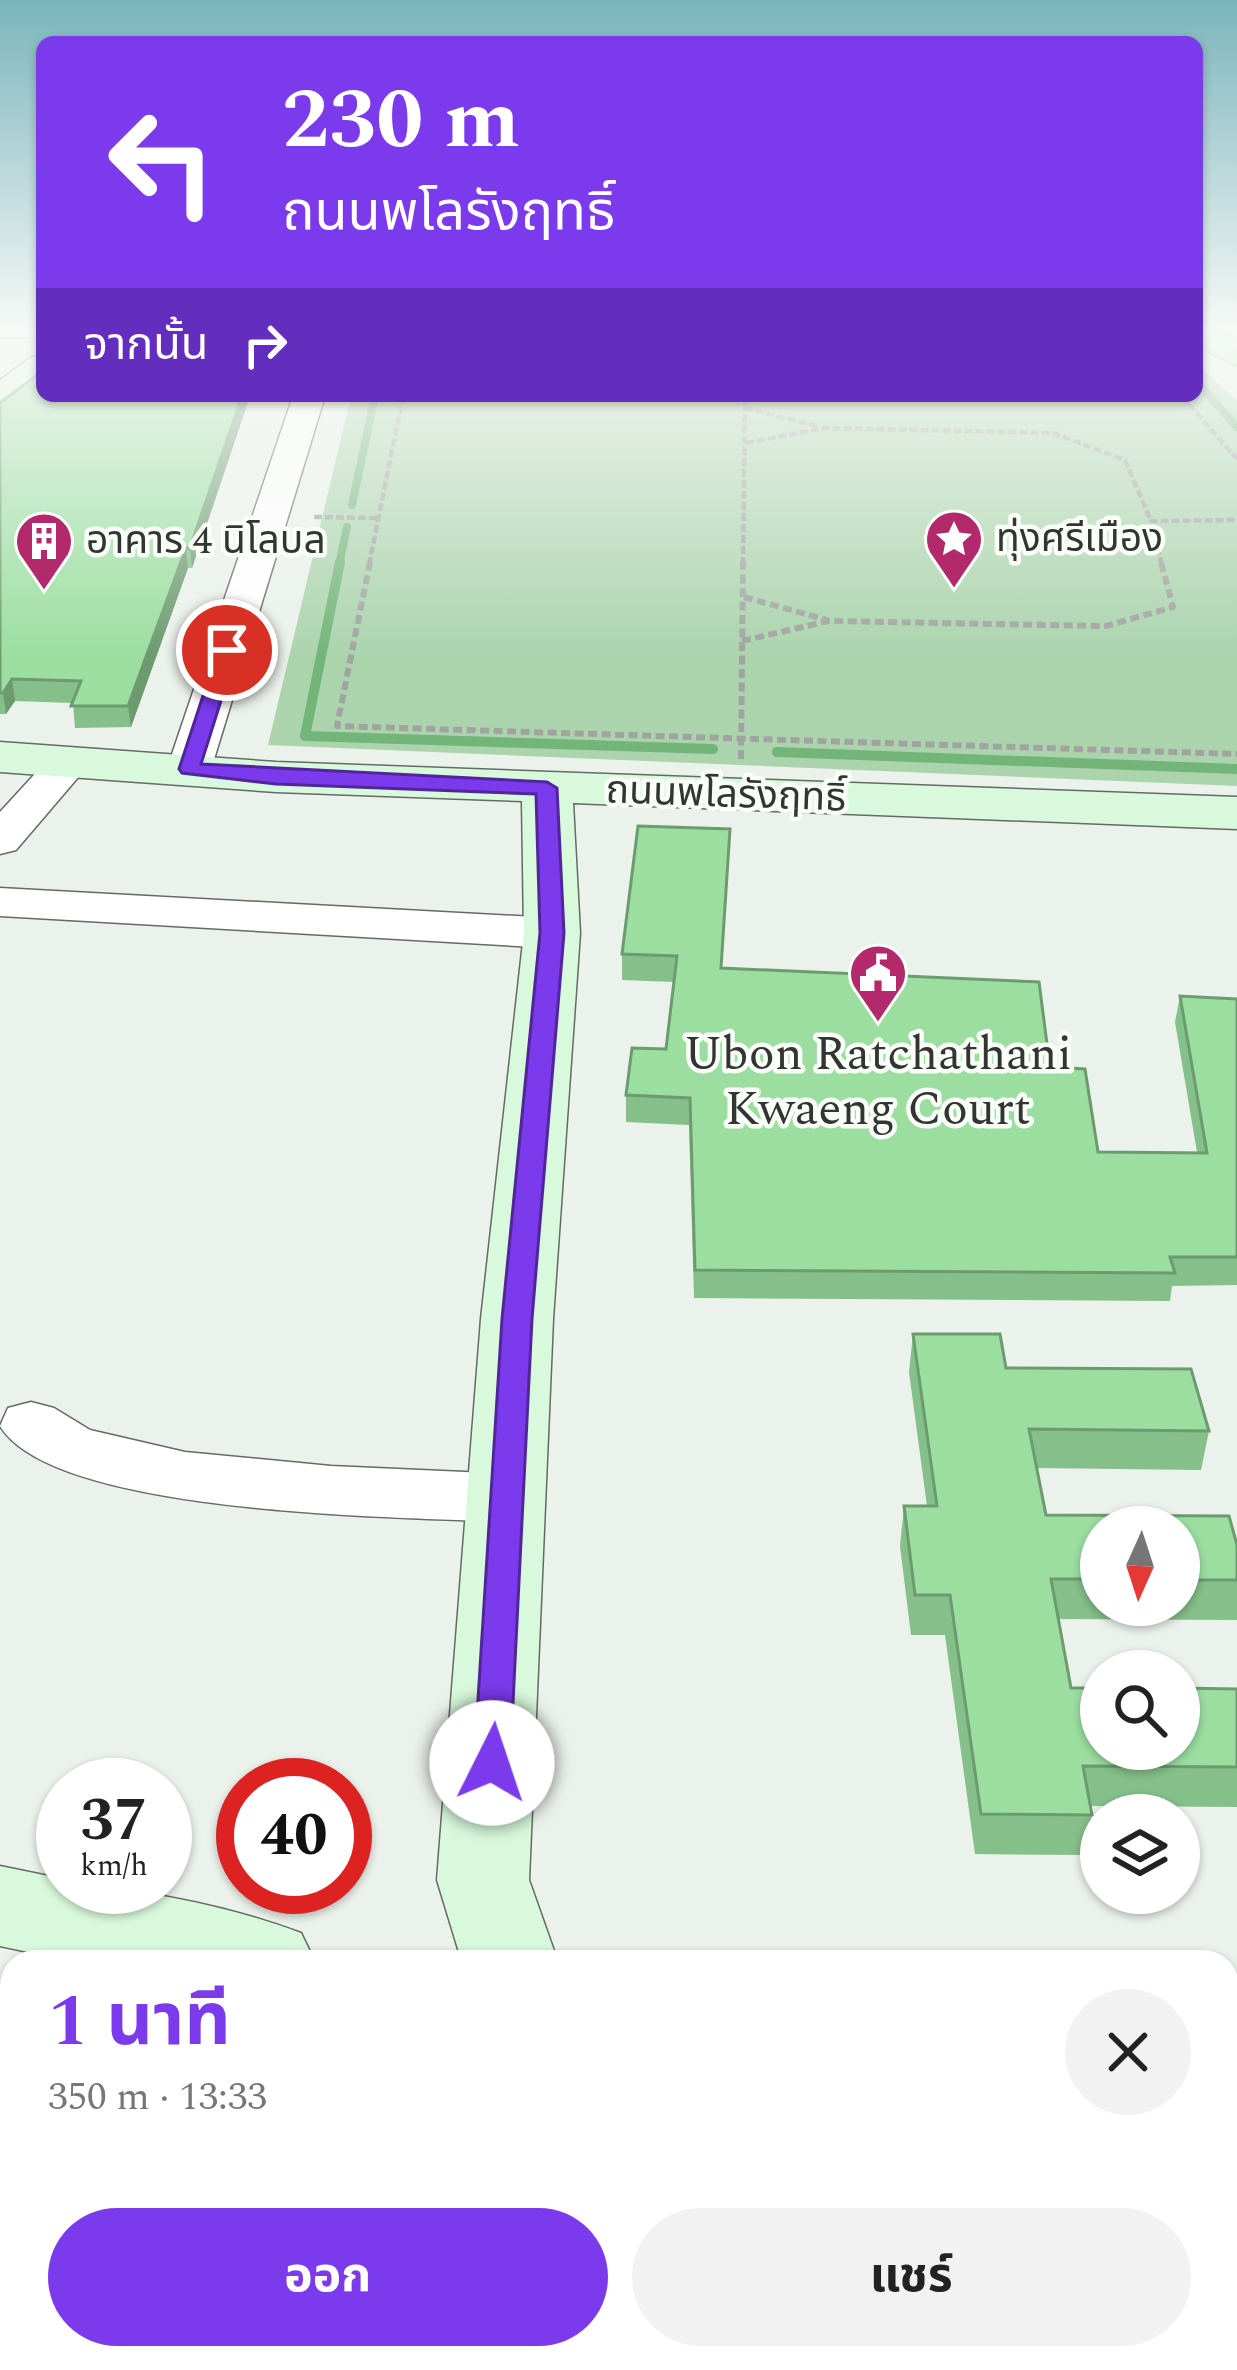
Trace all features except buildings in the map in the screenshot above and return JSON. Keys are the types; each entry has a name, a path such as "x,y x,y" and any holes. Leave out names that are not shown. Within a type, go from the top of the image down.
{"street":[{"path":"189,769 296,436"},
{"name":"ถนนพโลรังฤทธิ์","path":"0,757 276,777 1237,813"},
{"path":"0,840 70,761"},
{"path":"506,1950 484,1880 517,1319 552,933 547,788"},
{"path":"0,902 552,933"},
{"path":"31,1424 46,1439 70,1448 209,1479 509,1498"},
{"path":"2,1910 206,1950"}],"path":[{"path":"395,436 337,726 1237,754"},
{"path":"743,796 746,436"},
{"path":"746,442 782,436"},
{"path":"742,641 828,621 1106,626 1173,607 1151,521 1125,460 1060,436"},
{"path":"1217,436 1237,459"},
{"path":"314,517 379,518"},
{"path":"1151,521 1237,520"},
{"path":"744,597 828,621"}],"green space":[{"path":"342,436 1237,436 1237,786 268,745"}],"waterway":[{"path":"352,505 367,436"},
{"path":"339,565 347,527"},
{"path":"340,562 305,736 713,749"},
{"path":"777,752 1237,769"}],"place":[{"name":"ทุ่งศรีเมือง","path":"954,590"},
{"name":"อาคาร 4 นิโลบล","path":"44,592"},
{"name":"Ubon Ratchathani Kwaeng Court","path":"878,1024"}],"route":[{"path":"227,650 189,769 547,788 552,933 517,1319 492,1763"}]}
